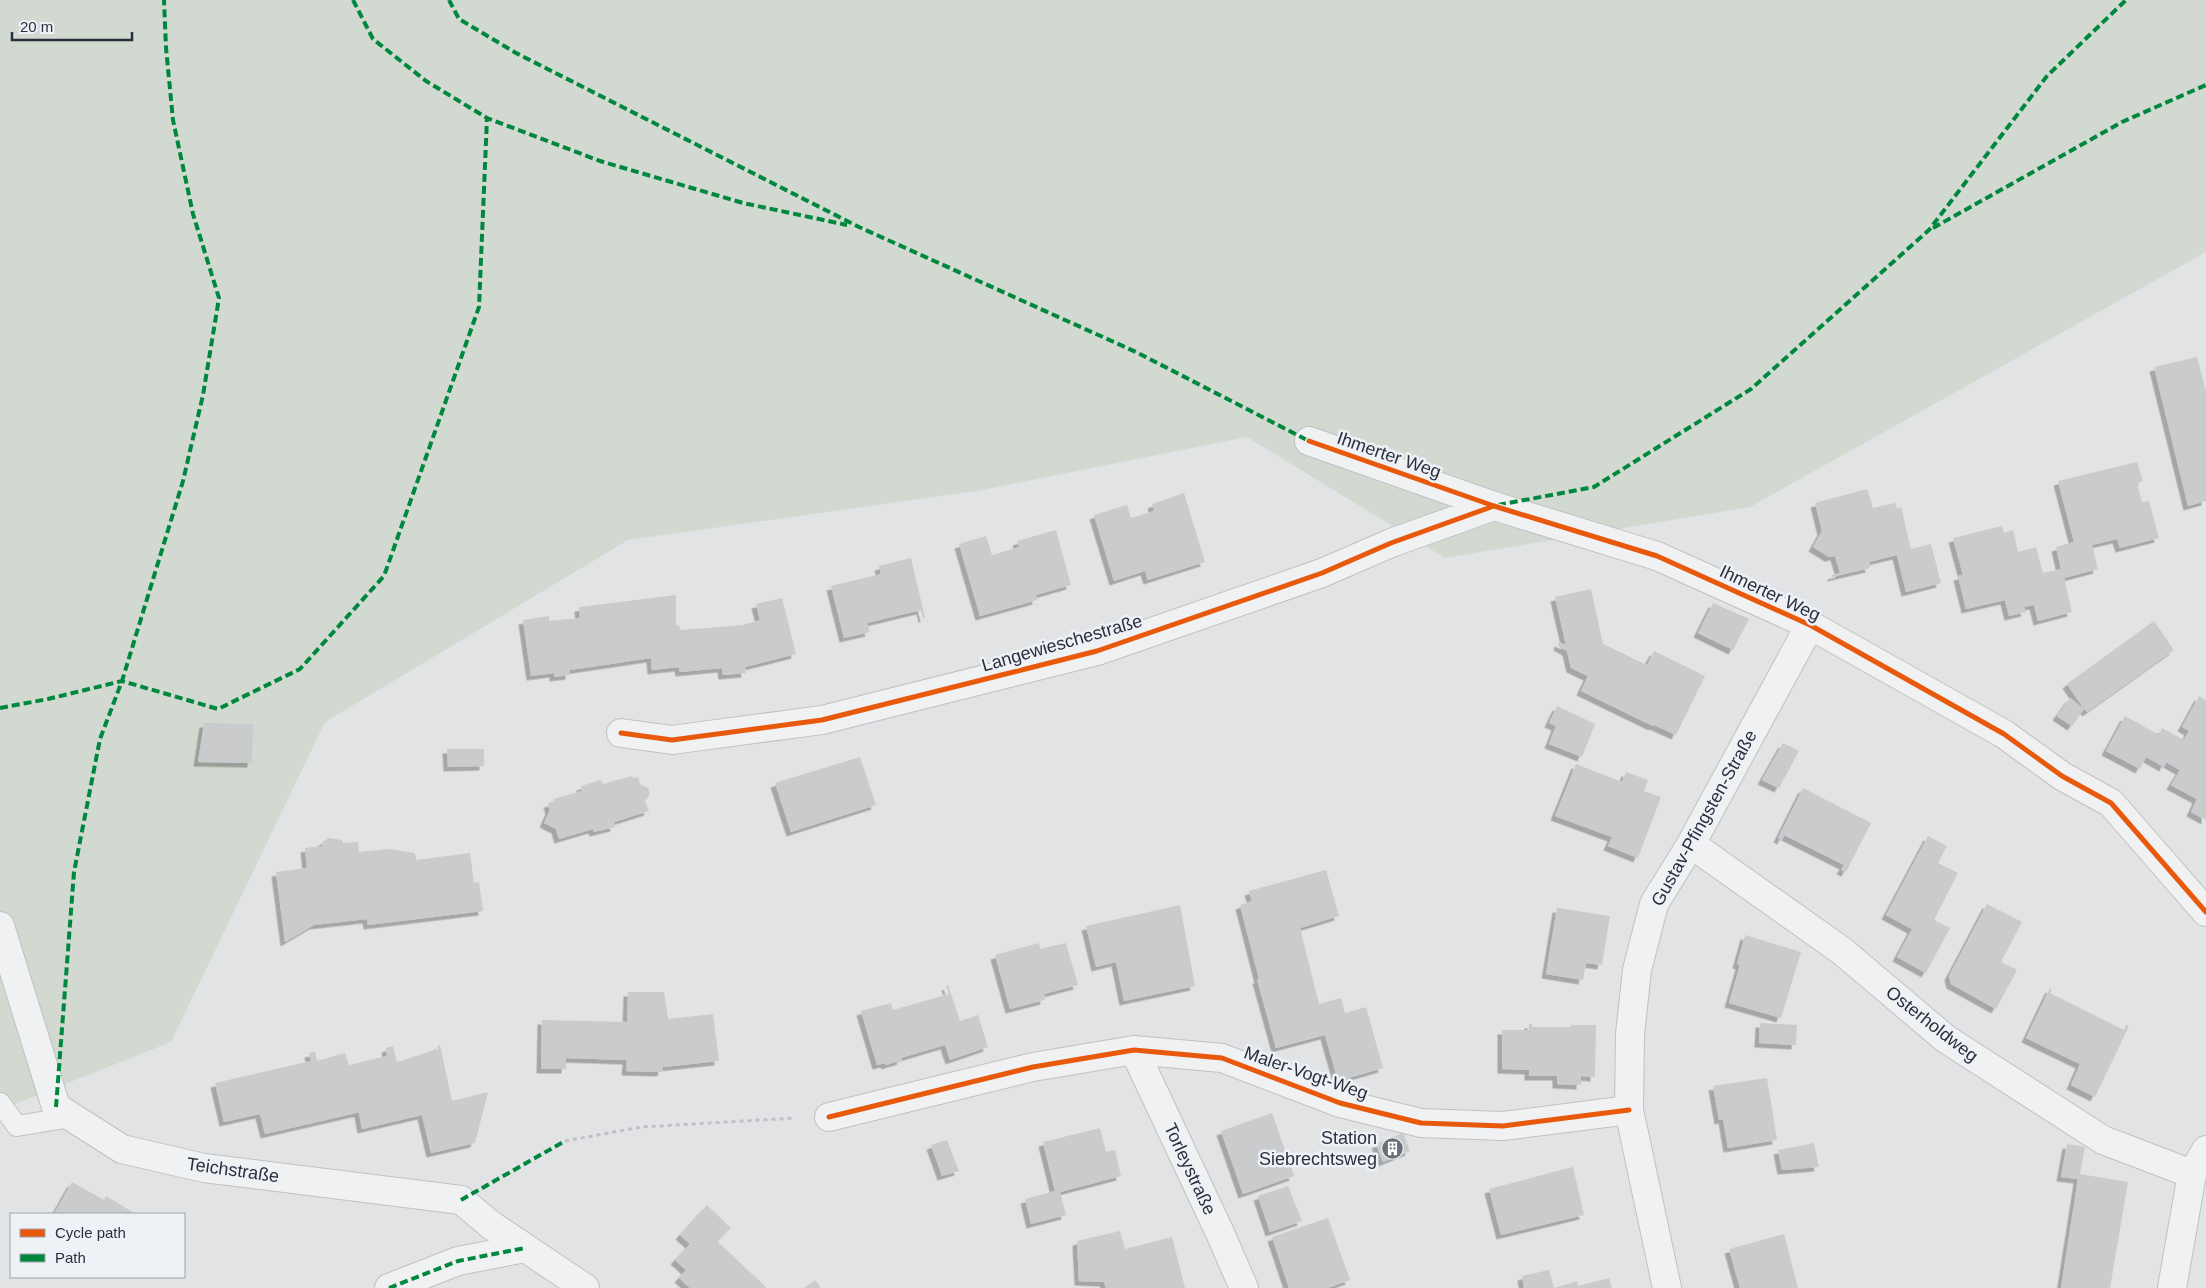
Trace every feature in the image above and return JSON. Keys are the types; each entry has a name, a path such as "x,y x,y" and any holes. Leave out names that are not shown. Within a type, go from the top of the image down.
{"street":[{"name":"Ihmerter Weg","path":"1309,441 1494,506 1657,556 1810,625 2004,734 2062,776 2111,802 2206,912"},
{"name":"Langewieschestraße","path":"621,733 672,740 822,720 1097,651 1322,573 1391,543 1494,506"},
{"name":"Gustav-Pfingsten-Straße","path":"1667,1288 1629,1110 1630,1034 1637,970 1654,904 1691,844 1810,625"},
{"name":"Osterholdweg","path":"1691,844 1842,952 1946,1040 2103,1140 2192,1174"},
{"name":"Teichstraße","path":"0,926 56,1107 122,1149 204,1168 461,1200 491,1226 585,1288"},
{"name":"Maler-Vogt-Weg","path":"829,1117 1033,1067 1134,1050 1222,1058 1340,1103 1421,1123 1503,1126 1629,1110"},
{"name":"Torleystraße","path":"1134,1050 1244,1288"},
{"path":"2172,1288 2192,1174 2206,1150"},
{"path":"389,1288 458,1261 525,1248"}],"lane":[{"path":"0,1103 18,1126 70,1116"}],"path":[{"path":"565,1141 641,1127 829,1117"}],"shaded area":[{"path":"0,0 2206,0 2206,252 1750,507 1445,558 1247,437 976,491 628,540 325,722 171,1042 0,1110"}],"building":[{"path":"2197,357 2206,391 2206,501 2188,506 2154,367"},
{"path":"2137,462 2143,481 2137,483 2142,502 2149,501 2159,538 2120,548 2117,539 2092,545 2098,569 2064,578 2072,612 2038,621 2034,605 2024,607 2026,612 2009,616 2005,600 1966,609 1958,576 1963,575 1953,538 2002,526 2004,533 2013,530 2018,552 2036,547 2043,573 2061,569 2056,547 2074,542 2058,481"},
{"path":"1867,489 1873,508 1895,503 1897,509 1901,507 1911,549 1931,544 1941,583 1906,592 1897,555 1869,562 1870,568 1832,577 1832,575 1840,573 1835,556 1829,557 1813,547 1822,531 1815,503"},
{"path":"1184,493 1205,562 1148,580 1145,571 1114,581 1094,515 1127,505 1131,518 1154,511 1152,504"},
{"path":"1056,530 1071,585 1036,595 1037,600 980,616 959,544 986,536 992,555 1019,547 1017,541"},
{"path":"911,558 925,618 923,618 921,610 867,623 870,632 844,638 831,586 881,574 879,566"},
{"path":"1591,589 1603,644 1647,665 1654,651 1705,676 1676,735 1581,691 1588,676 1571,668 1567,651 1558,646 1559,642 1566,645 1555,597"},
{"path":"676,595 676,625 679,625 680,630 743,625 760,620 756,604 782,598 796,654 745,667 746,673 723,675 722,668 680,672 679,667 652,670 651,658 570,670 570,675 554,677 554,673 531,676 523,620 549,616 549,621 580,618 579,607"},
{"path":"1713,603 1749,619 1733,650 1698,633"},
{"path":"2154,621 2174,650 2087,712 2067,684"},
{"path":"2199,696 2206,700 2206,820 2191,812 2197,799 2171,785 2180,770 2166,762 2164,767 2146,757 2140,769 2106,751 2125,716 2159,735 2162,728 2184,740 2189,731 2182,727"},
{"path":"2070,698 2084,709 2072,726 2057,716"},
{"path":"1557,706 1595,724 1582,757 1549,744 1556,726 1549,723"},
{"path":"204,723 253,724 252,763 198,762"},
{"path":"1783,743 1799,751 1779,788 1762,780"},
{"path":"447,749 484,749 484,766 448,767"},
{"path":"860,757 876,805 791,832 775,783"},
{"path":"1576,764 1622,782 1626,772 1648,780 1644,791 1661,797 1638,858 1608,846 1612,837 1555,816"},
{"path":"632,776 632,778 638,777 640,784 648,788 650,794 645,801 649,811 614,822 615,827 594,832 593,829 559,839 556,829 544,823 550,810 548,803 554,802 553,799 582,791 581,786 601,780 603,784"},
{"path":"1803,788 1871,823 1846,872 1841,870 1844,865 1784,835 1782,840 1778,838"},
{"path":"1928,836 1947,846 1938,863 1958,873 1934,920 1950,928 1926,973 1897,957 1912,929 1886,915"},
{"path":"329,838 342,840 343,843 358,842 359,852 388,849 415,853 416,860 470,853 474,883 479,882 483,911 368,925 367,919 314,925 285,942 276,872 307,868 305,848 322,846 322,842"},
{"path":"1326,870 1339,916 1300,928 1319,1004 1341,998 1345,1013 1366,1007 1383,1068 1338,1081 1325,1035 1276,1048 1257,979 1259,979 1240,905 1252,901 1249,891"},
{"path":"1987,904 2022,922 2001,962 2017,970 1996,1009 1951,984 1949,976"},
{"path":"1180,905 1195,986 1124,1001 1116,962 1096,967 1086,926"},
{"path":"1557,908 1610,916 1602,965 1586,963 1583,980 1546,974"},
{"path":"1745,935 1801,952 1781,1018 1729,1003 1740,965 1737,964"},
{"path":"1039,943 1040,949 1066,943 1078,985 1044,994 1045,1000 1010,1009 995,955"},
{"path":"948,985 960,1021 978,1015 988,1047 950,1060 945,1045 901,1058 902,1060 886,1065 885,1063 877,1065 861,1011 891,1003 893,1010 949,994 946,986"},
{"path":"2050,988 2052,989 2050,993 2124,1030 2126,1025 2129,1026 2095,1097 2071,1085 2080,1064 2026,1038"},
{"path":"628,992 664,992 668,1019 713,1014 719,1061 663,1067 662,1072 626,1071 627,1060 566,1058 566,1069 541,1069 542,1020 627,1022"},
{"path":"1760,1023 1797,1025 1796,1045 1759,1043"},
{"path":"1529,1024 1532,1024 1532,1027 1596,1025 1595,1077 1581,1076 1581,1085 1557,1084 1557,1076 1529,1076 1529,1070 1502,1069 1502,1030 1529,1030"},
{"path":"438,1045 440,1045 452,1101 488,1092 475,1143 431,1153 422,1115 362,1129 359,1113 356,1113 265,1134 260,1114 224,1122 215,1083 311,1061 309,1053 315,1052 317,1061 345,1053 349,1065 387,1056 386,1048 393,1046 397,1062 438,1049"},
{"path":"1767,1078 1777,1140 1728,1148 1723,1119 1719,1120 1713,1086"},
{"path":"1272,1113 1294,1176 1243,1194 1221,1131"},
{"path":"1100,1128 1106,1152 1115,1150 1121,1176 1060,1192 1066,1215 1031,1224 1025,1199 1055,1191 1043,1142"},
{"name":"Station Siebrechtsweg","path":"1403,1133 1410,1151 1383,1162 1376,1144"},
{"path":"947,1140 959,1171 942,1176 931,1145"},
{"path":"1814,1143 1819,1167 1782,1170 1778,1150"},
{"path":"2067,1144 2085,1147 2080,1174 2128,1182 2110,1288 2061,1288 2078,1179 2061,1177"},
{"path":"1573,1167 1584,1215 1501,1235 1489,1189"},
{"path":"72,1182 104,1200 106,1196 134,1213 55,1213"},
{"path":"1288,1186 1302,1221 1270,1232 1258,1196"},
{"path":"707,1205 731,1228 717,1241 767,1288 690,1288 679,1278 686,1270 675,1260 690,1244 680,1235"},
{"path":"1328,1218 1350,1280 1328,1288 1289,1288 1272,1237"},
{"path":"1120,1231 1125,1249 1172,1237 1185,1288 1106,1288 1104,1282 1079,1281 1077,1241"},
{"path":"1784,1234 1798,1288 1740,1288 1729,1249"},
{"path":"1549,1270 1554,1288 1524,1288 1522,1276"},
{"path":"1609,1278 1612,1288 1554,1288 1577,1281 1578,1286"},
{"path":"815,1280 821,1288 804,1288"}],"marked path":[{"path":"56,1107 74,872 100,739 122,681 183,481 203,395 219,298 193,214 173,120 166,48 164,0"},
{"path":"353,0 373,39 426,81 487,118 600,161 743,203 847,225"},
{"path":"449,0 459,19 516,53 859,227 1136,352 1309,441"},
{"path":"1498,505 1594,487 1751,389 1929,230 2047,76 2126,0"},
{"path":"1933,228 2122,122 2206,85"},
{"path":"0,708 48,699 122,681 218,709 300,669 384,576 479,307 487,118"},
{"path":"461,1200 565,1141"},
{"path":"389,1288 458,1261 525,1248"}],"cycle path":[{"path":"1309,441 1494,506 1657,556 1810,625 2004,734 2062,776 2111,803 2206,912"},
{"path":"621,733 672,740 822,720 1097,651 1322,573 1391,543 1494,506"},
{"path":"829,1117 1033,1067 1134,1050 1222,1058 1340,1103 1421,1123 1503,1126 1629,1110"}],"place":[{"name":"Station Siebrechtsweg","path":"1393,1148"}]}
